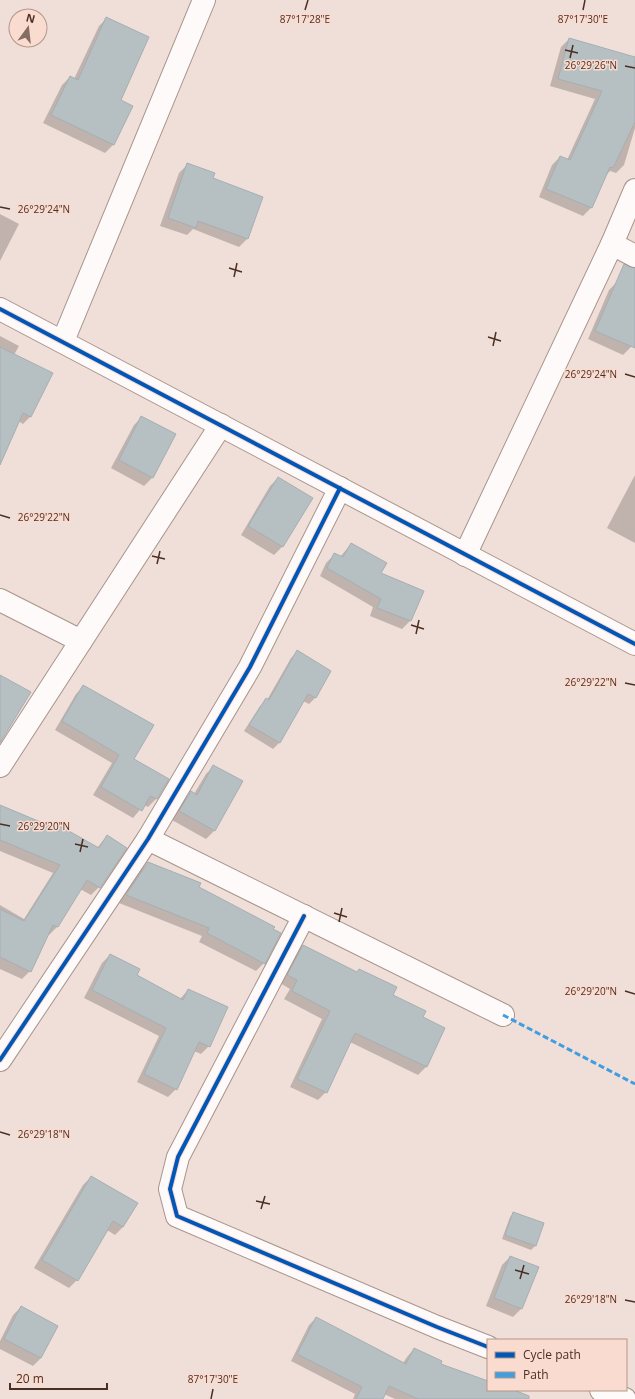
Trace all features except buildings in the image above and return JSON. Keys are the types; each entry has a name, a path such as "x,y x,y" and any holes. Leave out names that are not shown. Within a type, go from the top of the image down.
{"street":[{"path":"63,341 204,0"},
{"path":"465,554 612,244 635,190"},
{"path":"612,244 635,256"},
{"path":"0,309 635,644"},
{"path":"0,766 221,425"},
{"path":"0,1060 148,839 250,668 340,488"},
{"path":"0,600 80,641"},
{"path":"148,839 503,1015"},
{"path":"304,916 178,1157 170,1189 177,1216 437,1327 487,1347"},
{"path":"604,1391 625,1399"}],"marked path":[{"path":"503,1015 635,1084"}],"cycle path":[{"path":"0,309 635,644"},
{"path":"0,1060 148,839 250,667 340,488"},
{"path":"304,916 178,1157 170,1189 177,1216 437,1327 487,1347"}]}
